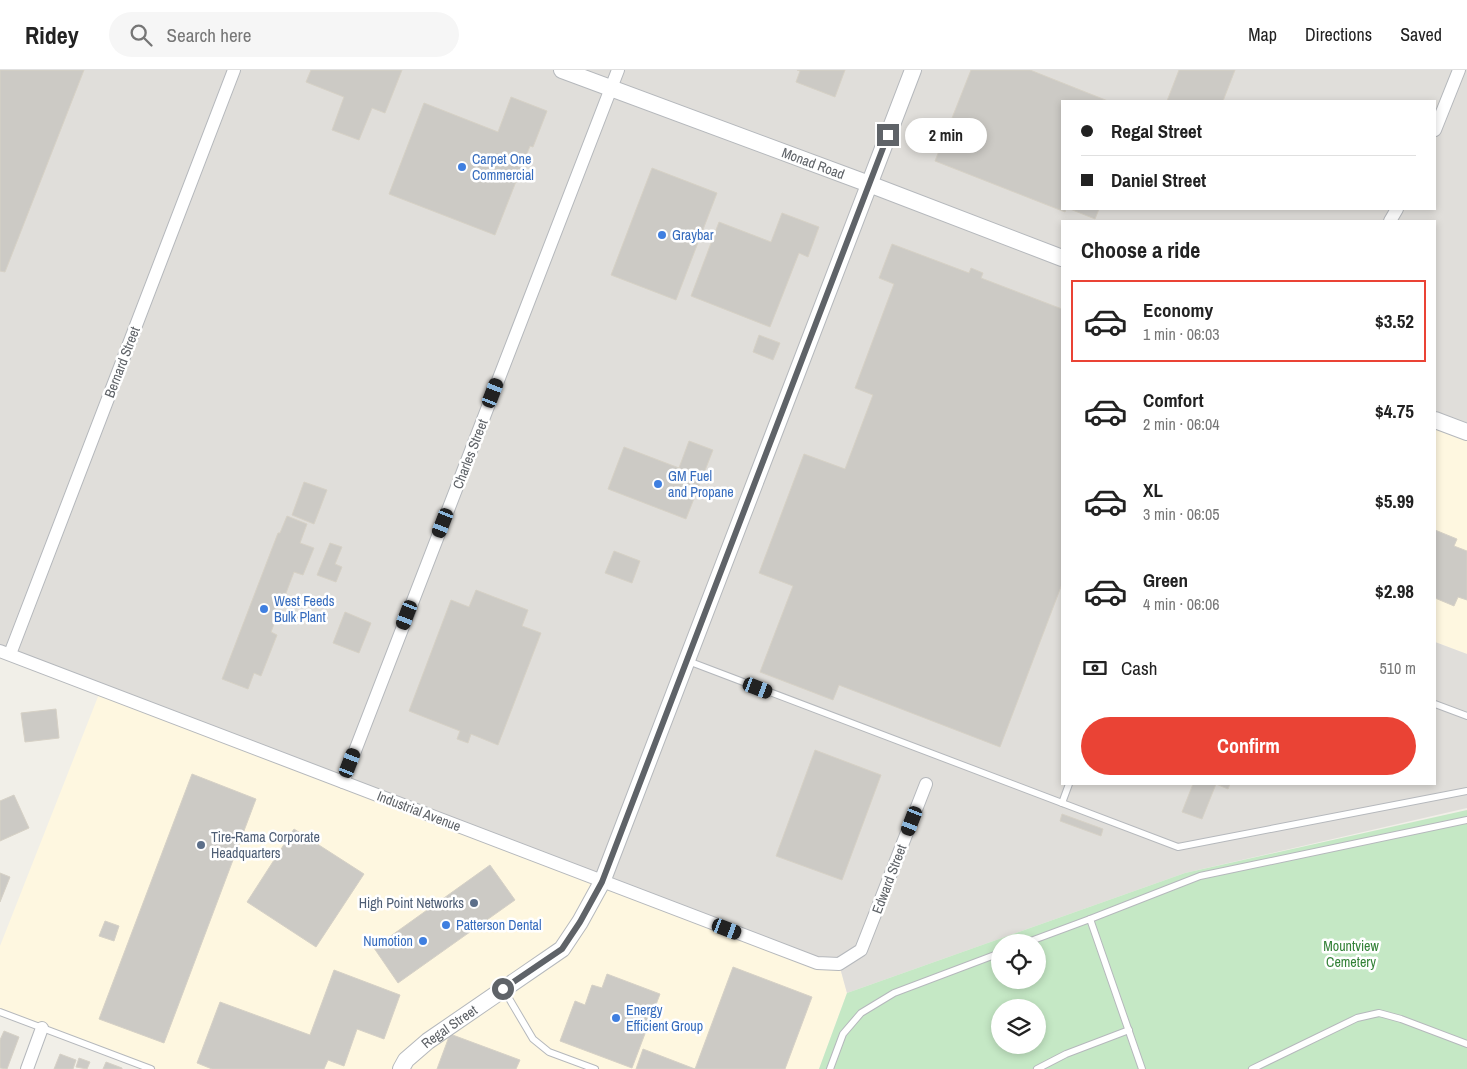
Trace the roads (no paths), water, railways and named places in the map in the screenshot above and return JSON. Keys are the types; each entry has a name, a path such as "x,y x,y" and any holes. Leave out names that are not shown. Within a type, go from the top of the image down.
{"street":[{"name":"Bernard Street","path":"5,653 234,70"},
{"name":"Monad Road","path":"562,70 1061,258"},
{"name":"Charles Street","path":"343,782 618,70"},
{"name":"Regal Street","path":"401,1069 406,1060 428,1041 562,949 580,922 602,882 913,70"},
{"path":"1436,128 1459,70"},
{"path":"1436,420 1467,432"},
{"name":"Industrial Avenue","path":"5,653 818,964 839,964"},
{"name":"Edward Street","path":"839,964 861,950 926,784"},
{"path":"27,1069 42,1028"}],"lane":[{"path":"686,661 1178,847 1467,791"},
{"path":"1436,704 1467,716"},
{"path":"1062,803 1069,785"},
{"path":"1046,935 1200,876 1467,820"},
{"path":"1090,919 1142,1069"},
{"path":"830,1069 843,1034 861,1013 894,993 991,956"},
{"path":"503,989 534,1039 549,1052 595,1069"},
{"path":"0,1012 151,1069"},
{"path":"1252,1069 1357,1018 1379,1013 1467,1044"},
{"path":"1037,1069 1066,1054 1129,1030"}],"place":[{"name":"Carpet One Commercial","path":"462,167"},
{"name":"Graybar","path":"662,235"},
{"name":"GM Fuel and Propane","path":"658,484"},
{"name":"West Feeds Bulk Plant","path":"264,609"},
{"name":"Tire-Rama Corporate Headquarters","path":"201,845"},
{"name":"High Point Networks","path":"474,903"},
{"name":"Patterson Dental","path":"446,925"},
{"name":"Numotion","path":"423,941"},
{"name":"Energy Efficient Group","path":"616,1018"}],"park label":[{"name":"Mountview Cemetery","path":"1351,954"}]}
